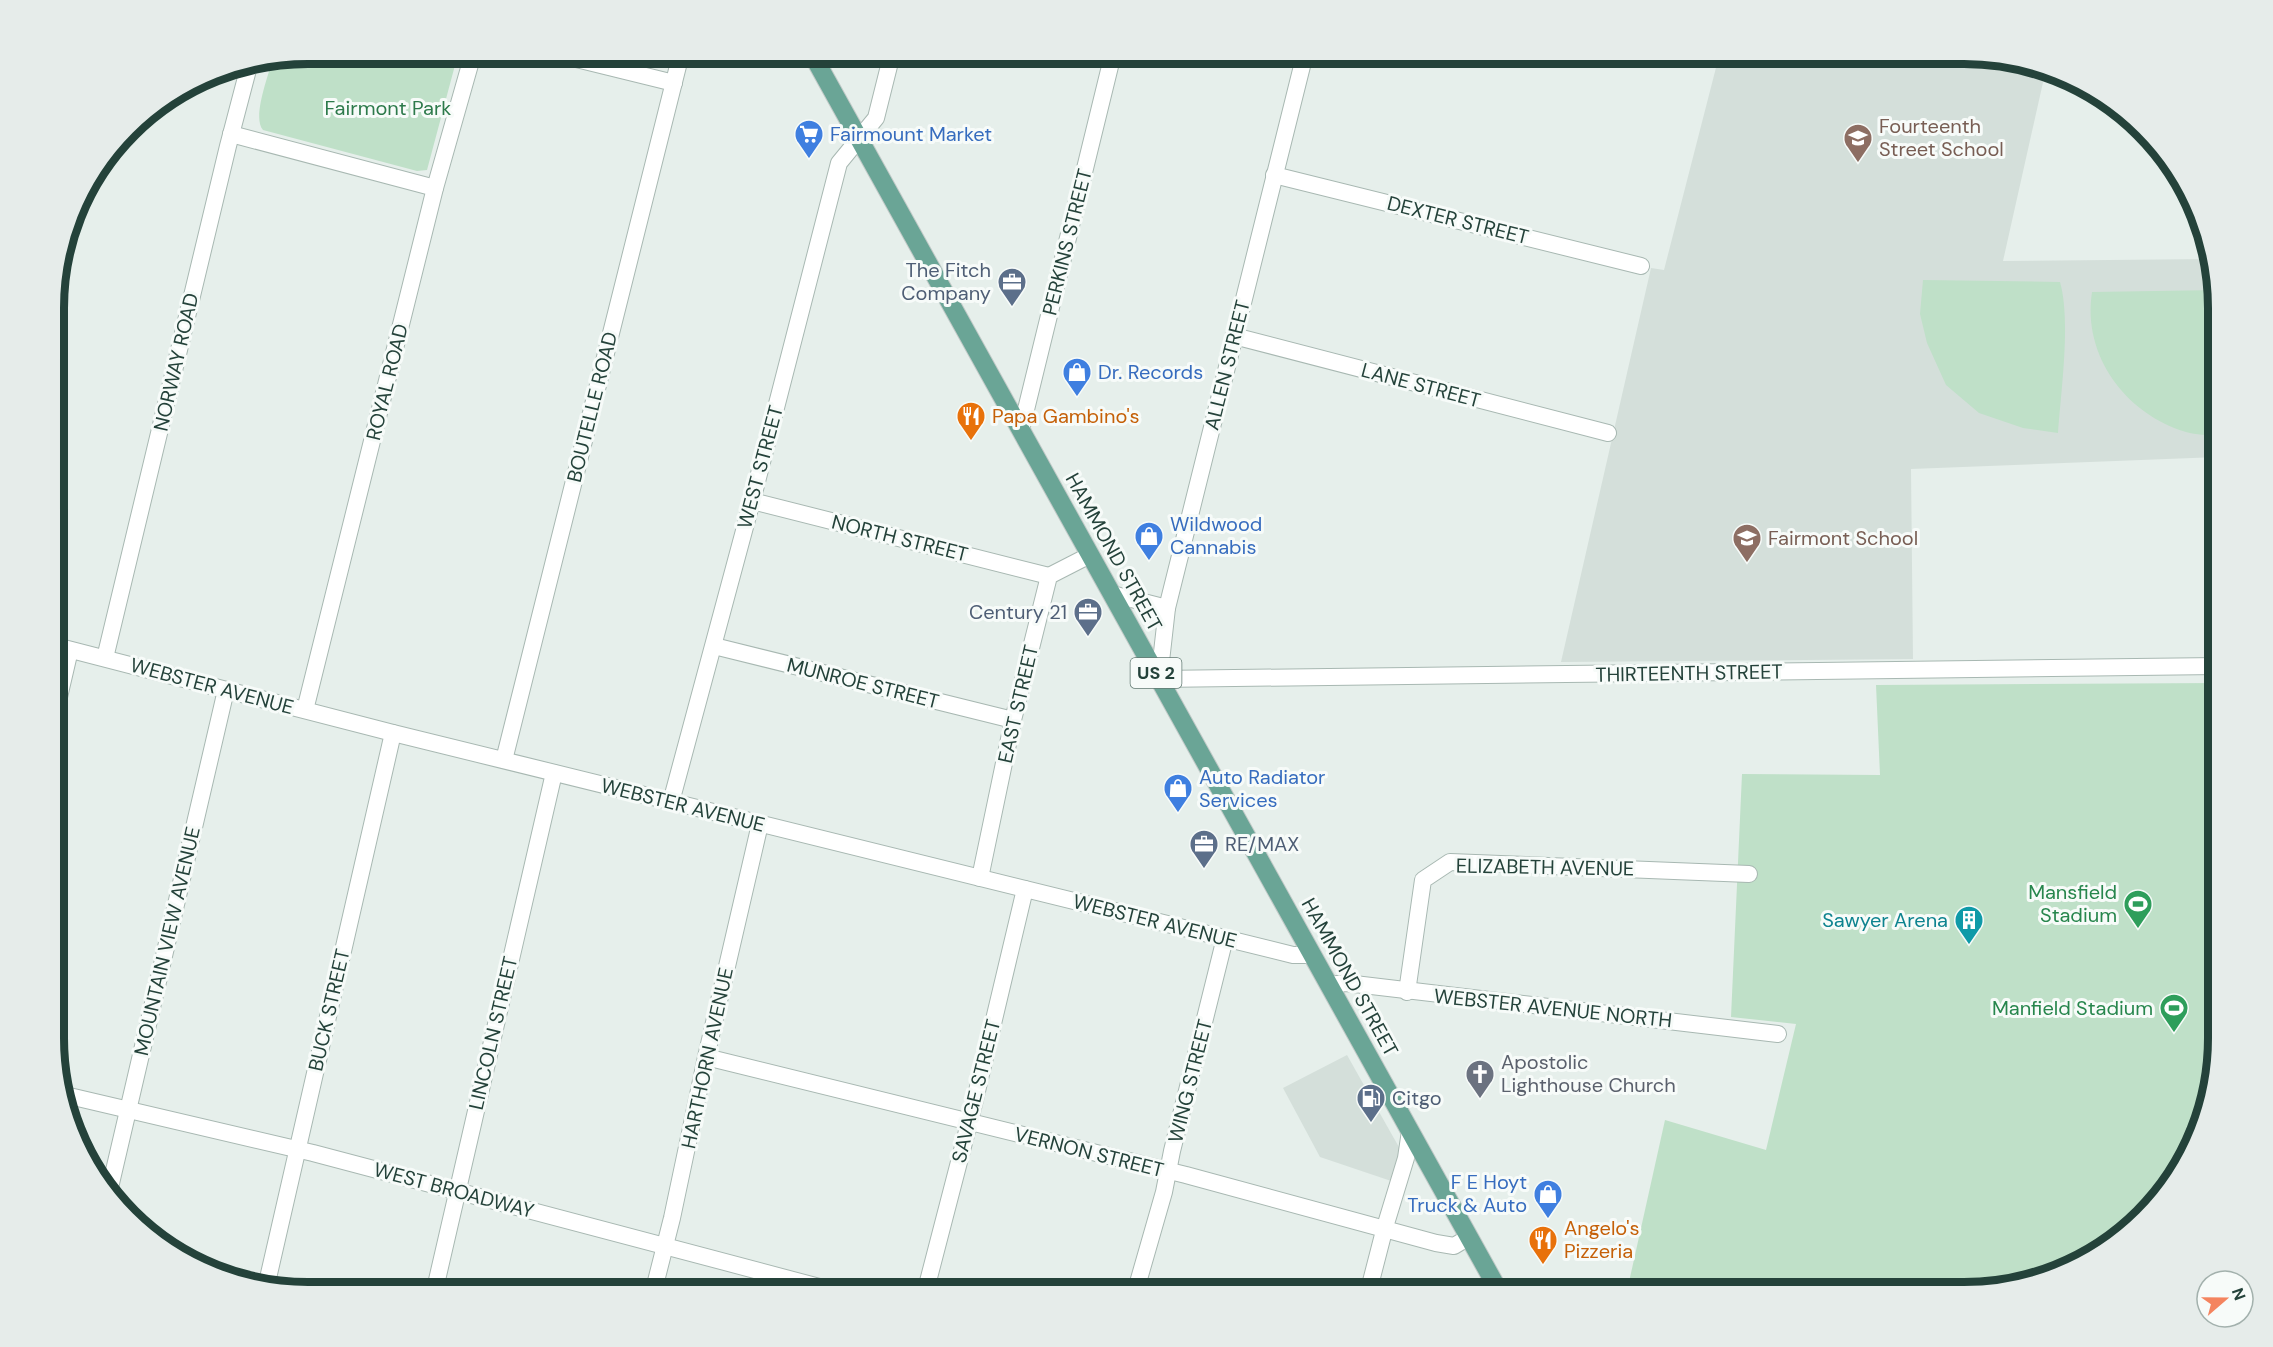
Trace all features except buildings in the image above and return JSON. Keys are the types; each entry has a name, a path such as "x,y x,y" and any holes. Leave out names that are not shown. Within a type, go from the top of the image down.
{"main road":[{"name":"HAMMOND STREET","path":"817,64 1494,1282"}],"street":[{"name":"ROYAL ROAD","path":"306,710 435,188 470,64"},
{"path":"597,64 674,83"},
{"name":"BOUTELLE ROAD","path":"504,760 679,64"},
{"name":"WEST STREET","path":"671,802 714,646 839,163 876,118 890,64"},
{"name":"PERKINS STREET","path":"1021,430 1111,64"},
{"name":"ALLEN STREET","path":"1159,679 1167,608 1302,64"},
{"name":"NORWAY ROAD","path":"105,658 247,72"},
{"path":"231,134 435,188"},
{"name":"DEXTER STREET","path":"1274,175 1641,266"},
{"name":"LANE STREET","path":"1234,336 1608,434"},
{"name":"NORTH STREET","path":"752,501 1049,576"},
{"path":"1049,576 1090,555"},
{"name":"EAST STREET","path":"980,878 1013,720 1049,576"},
{"path":"1112,594 1167,608"},
{"name":"MUNROE STREET","path":"714,646 1013,720"},
{"name":"WEBSTER AVENUE","path":"64,648 760,824 1293,955 1312,955"},
{"name":"THIRTEENTH STREET","path":"1159,679 2208,666"},
{"name":"MOUNTAIN VIEW AVENUE","path":"112,1183 226,690"},
{"name":"BUCK STREET","path":"268,1279 393,733"},
{"name":"LINCOLN STREET","path":"436,1282 554,773"},
{"name":"HARTHORN AVENUE","path":"656,1282 760,824"},
{"name":"ELIZABETH AVENUE","path":"1407,992 1423,880 1450,862 1749,874"},
{"name":"SAVAGE STREET","path":"928,1282 1025,889"},
{"name":"WING STREET","path":"1138,1282 1168,1171 1225,938"},
{"name":"WEBSTER AVENUE NORTH","path":"1329,985 1346,983 1778,1034"},
{"name":"VERNON STREET","path":"706,1057 1168,1171 1384,1227 1436,1243 1454,1246 1469,1237"},
{"name":"WEST BROADWAY","path":"72,1097 297,1149 801,1282"},
{"path":"1371,1282 1384,1227 1406,1158 1410,1131"}],"shaded area":[{"path":"1717,64 1765,66 1766,64 1965,64 2012,69 2044,77 2003,261 2204,259 2208,292 2208,457 1911,469 1913,659 1561,662 1651,268 1664,270"},
{"path":"1347,1055 1409,1165 1403,1185 1320,1157 1283,1088"}],"green space":[{"name":"Fairmont Park","path":"455,64 427,170 417,171 263,130 259,116 270,68 292,65"},
{"path":"1923,280 2060,282 2065,335 2058,433 2023,428 1979,413 1946,385 1927,343 1920,314"},
{"path":"2208,290 2208,435 2190,433 2164,423 2145,412 2127,397 2102,360 2094,338 2091,316 2092,292"},
{"path":"2208,683 2208,1055 2204,1086 2190,1132 2176,1161 2158,1187 2126,1222 2087,1250 2043,1270 2012,1278 1981,1282 1629,1282 1665,1120 1766,1150 1796,1024 1731,1017 1742,774 1880,775 1876,685"}],"place":[{"name":"Fairmount Market","path":"809,160"},
{"name":"Fourteenth Street School","path":"1858,164"},
{"name":"The Fitch Company","path":"1012,308"},
{"name":"Dr. Records","path":"1077,398"},
{"name":"Papa Gambino's","path":"971,442"},
{"name":"Wildwood Cannabis","path":"1149,562"},
{"name":"Fairmont School","path":"1747,564"},
{"name":"Century 21","path":"1088,638"},
{"name":"Auto Radiator Services","path":"1178,814"},
{"name":"RE/MAX","path":"1204,870"},
{"name":"Mansfield Stadium","path":"2138,930"},
{"name":"Sawyer Arena","path":"1969,946"},
{"name":"Manfield Stadium","path":"2174,1034"},
{"name":"Apostolic Lighthouse Church","path":"1480,1100"},
{"name":"Citgo","path":"1371,1124"},
{"name":"F E Hoyt Truck & Auto","path":"1548,1220"},
{"name":"Angelo's Pizzeria","path":"1543,1266"}]}
